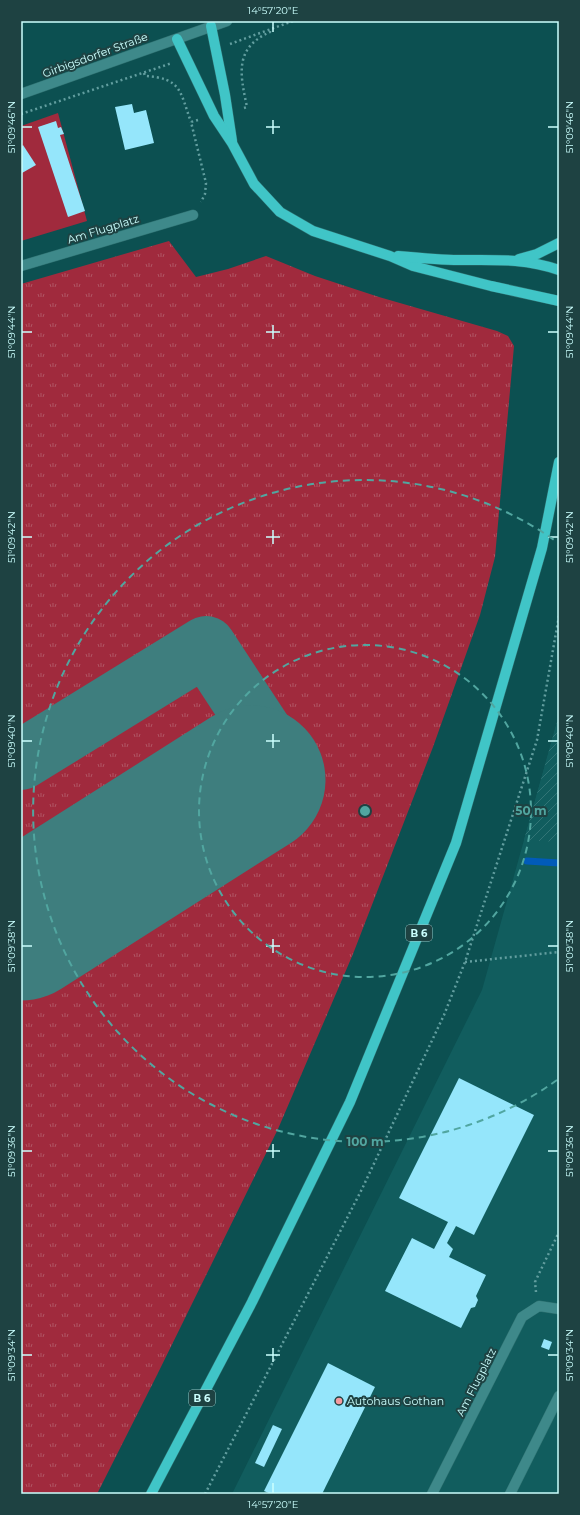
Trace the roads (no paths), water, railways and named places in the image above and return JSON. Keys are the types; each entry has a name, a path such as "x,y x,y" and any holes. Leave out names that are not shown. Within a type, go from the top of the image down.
{"main road":[{"path":"211,26 225,95 232,143"},
{"path":"177,39 214,116 232,143 254,184 280,212 313,231 390,256 413,266 491,286 559,301"},
{"path":"517,260 537,254 559,243"},
{"path":"390,256 458,260 517,260 559,270"},
{"name":"B 6","path":"151,1494 252,1302 350,1102 456,843 542,548 559,462"}],"street":[{"name":"Girbigsdorfer Straße","path":"21,94 227,21"},
{"name":"Am Flugplatz","path":"21,266 193,215"},
{"name":"Am Flugplatz","path":"432,1494 522,1317 539,1306 559,1308"},
{"path":"510,1494 559,1396"}],"waterway":[{"path":"527,861 559,863"}],"place":[{"name":"Autohaus Gothan","path":"339,1401"}]}
